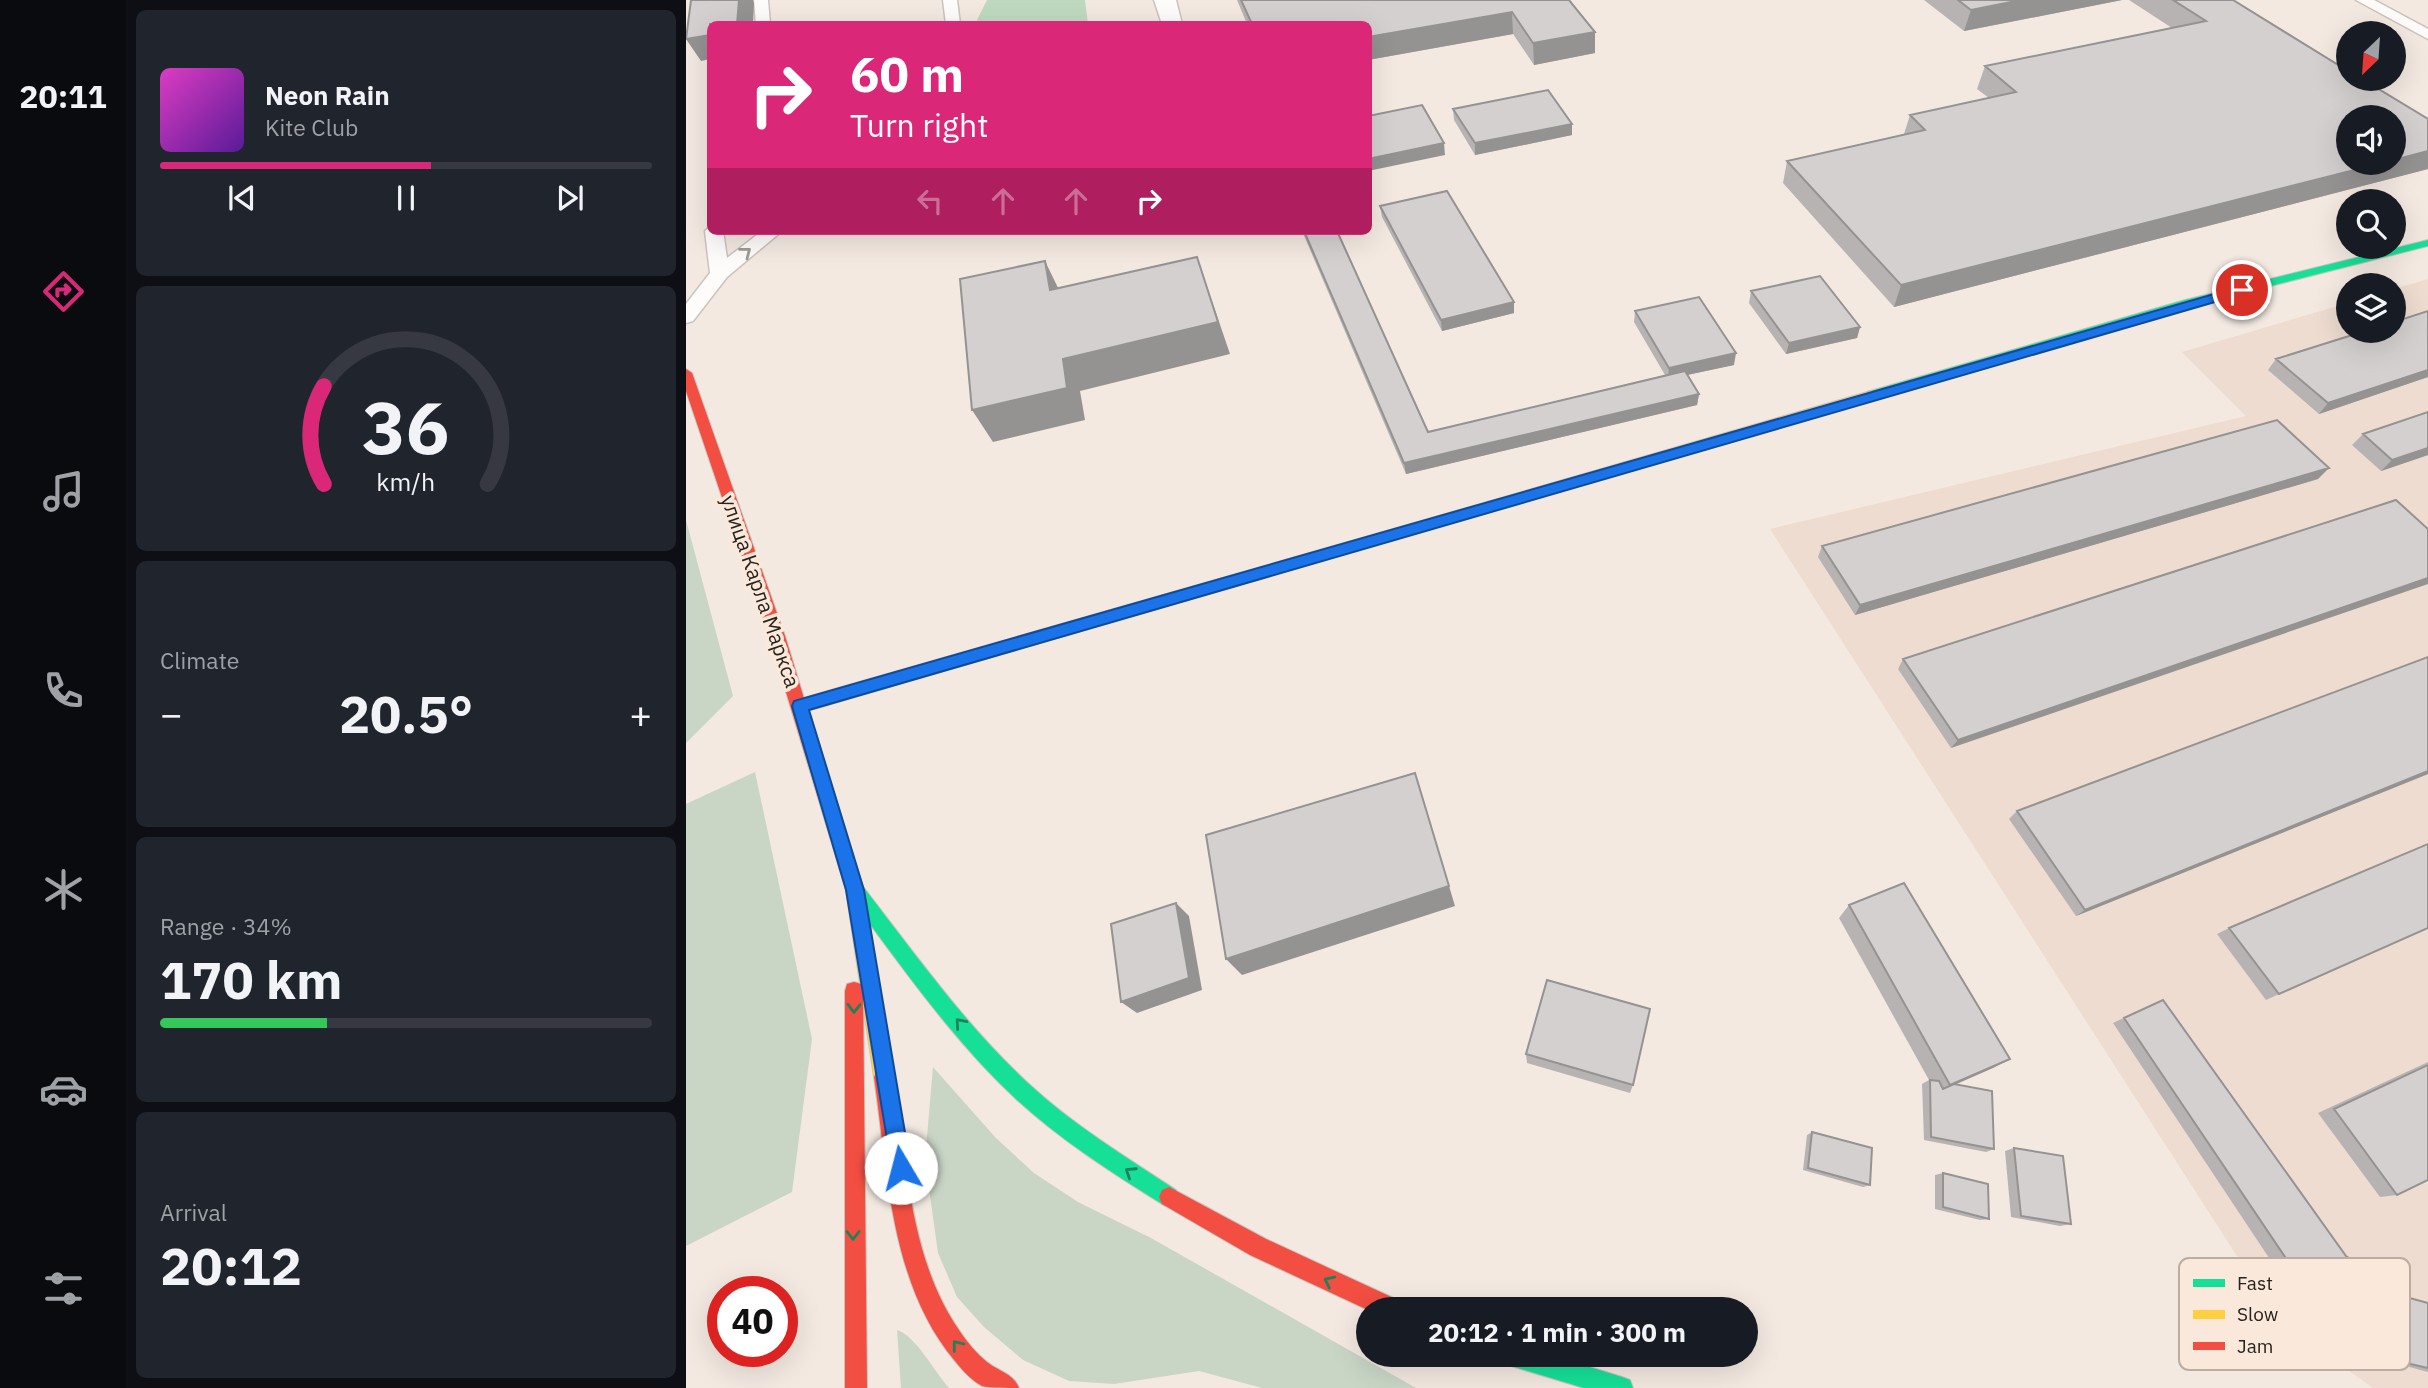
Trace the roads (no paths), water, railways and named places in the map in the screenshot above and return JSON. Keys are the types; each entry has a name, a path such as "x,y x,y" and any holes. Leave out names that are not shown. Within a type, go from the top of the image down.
{"street":[{"path":"1165,0 1171,21"},
{"path":"800,706 2189,303 2428,243"},
{"name":"улица Карла Маркса","path":"686,373 800,706 855,890 909,1234 928,1299 960,1350 978,1370 1008,1388"},
{"path":"855,890 947,1008 1007,1076 1074,1133 1127,1171 1201,1216 1367,1297"},
{"name":"улица Карла Маркса","path":"855,890 853,1278 856,1388"},
{"path":"1552,1367 1622,1388"}],"lane":[{"path":"761,0 763,21"},
{"path":"950,0 953,21"},
{"path":"2363,0 2428,35"},
{"path":"715,235 720,273"},
{"path":"686,317 720,273 768,235"}]}
